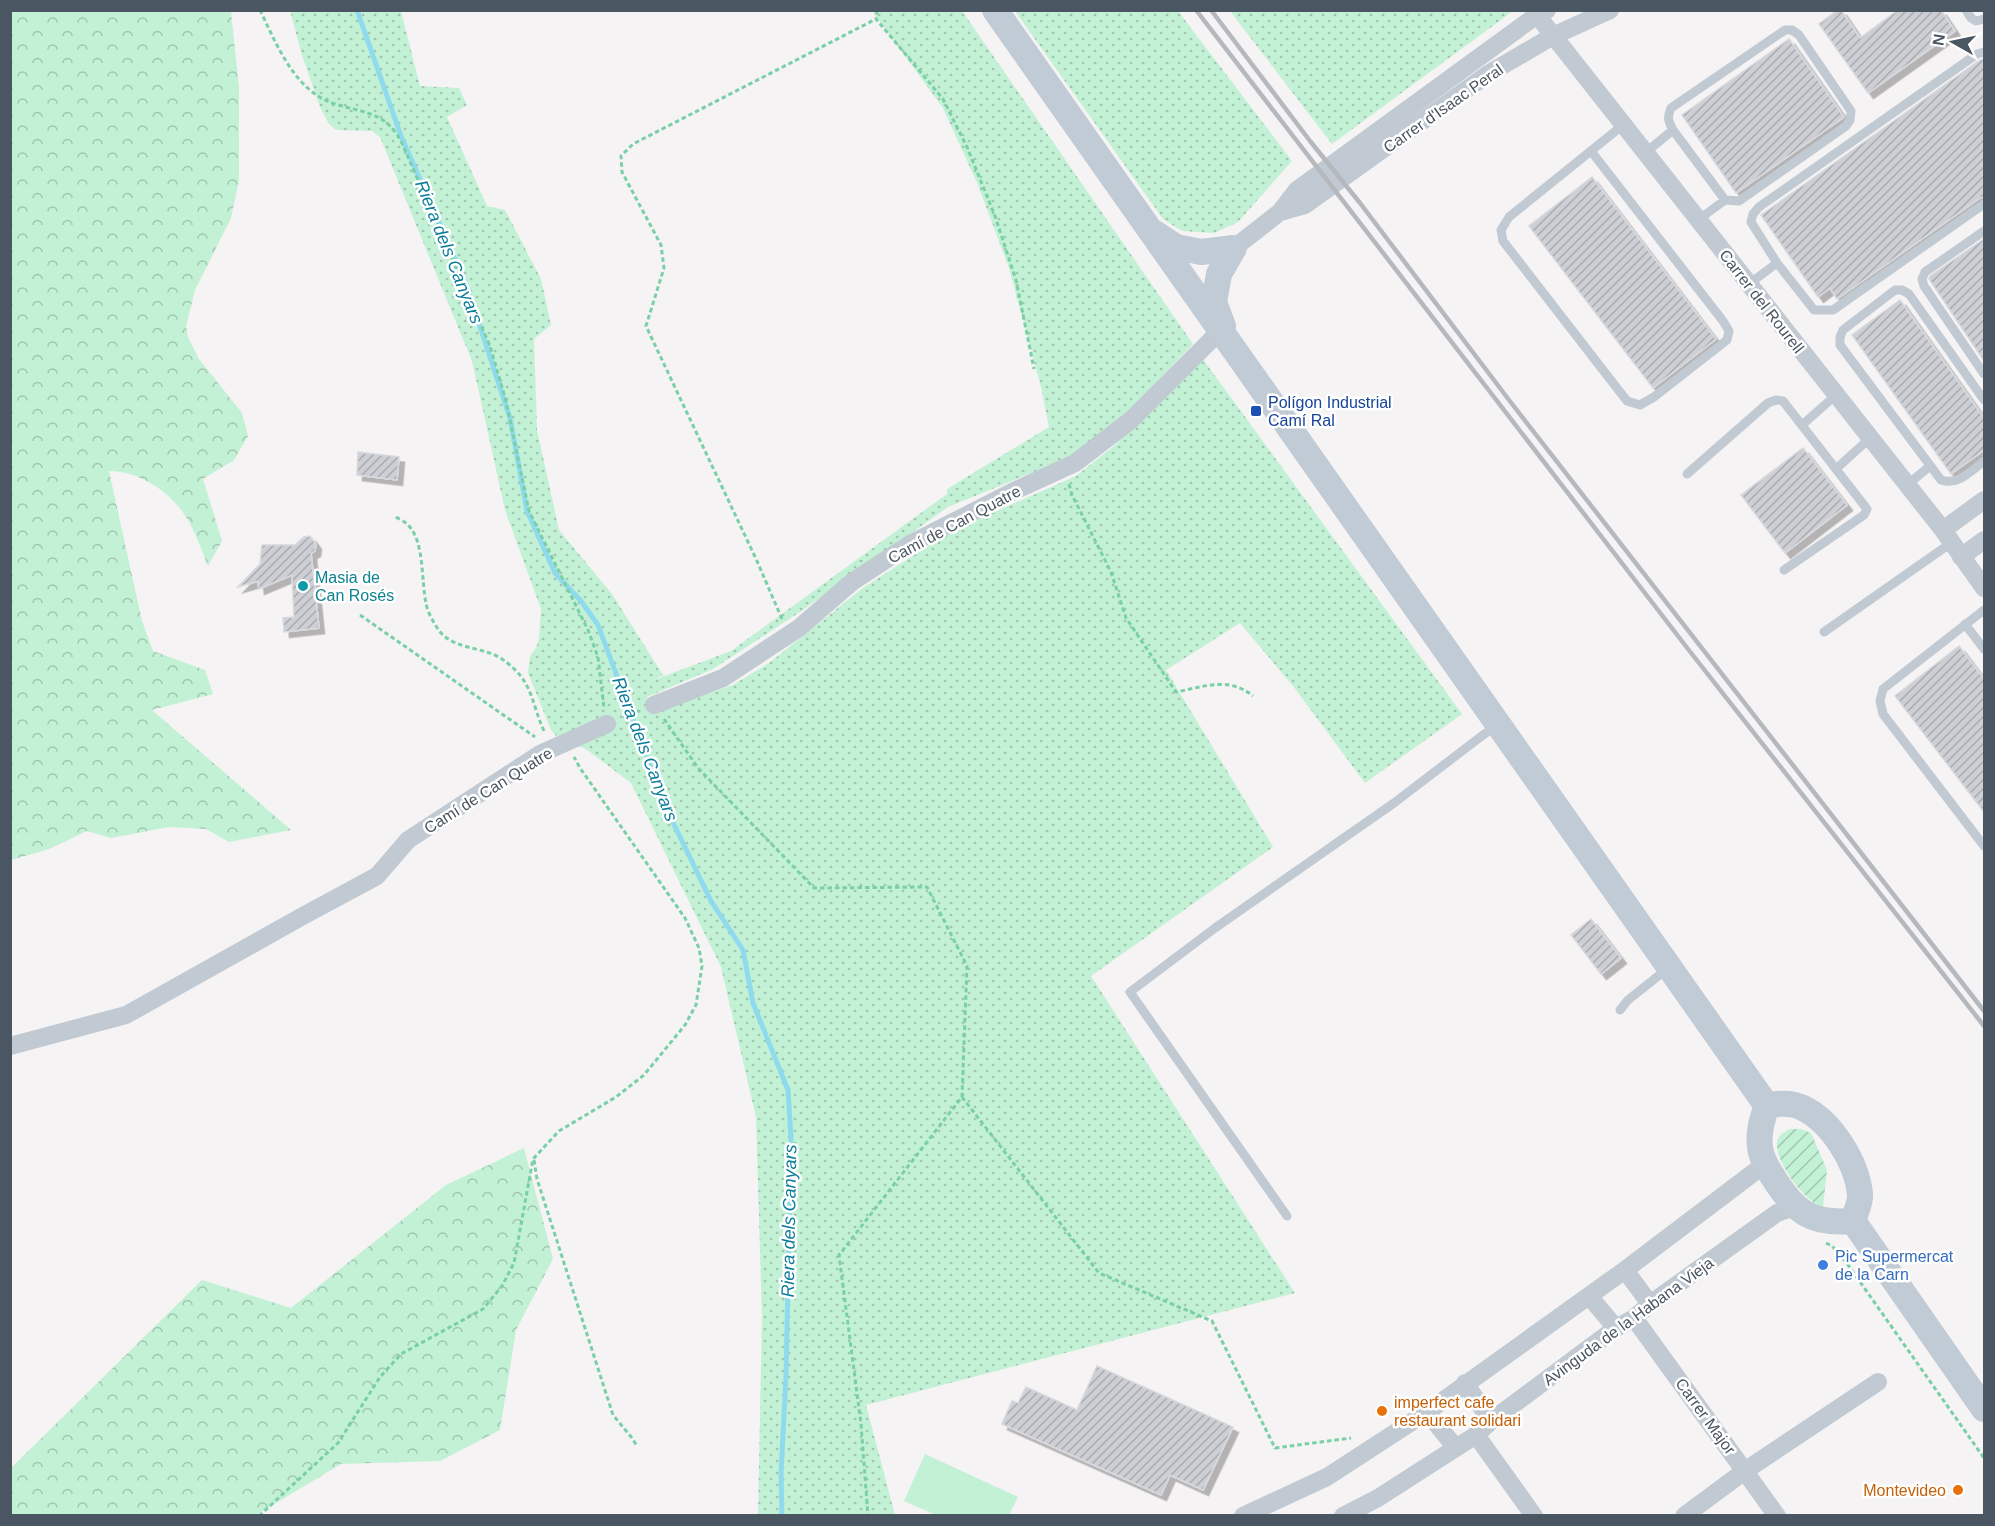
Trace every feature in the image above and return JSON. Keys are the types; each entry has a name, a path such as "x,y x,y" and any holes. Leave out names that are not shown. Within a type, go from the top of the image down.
{"street":[{"path":"995,10 1767,1106"},
{"name":"Carrer d'Isaac Peral","path":"1280,212 1305,205 1488,74 1553,36 1610,10"},
{"name":"Carrer d'Isaac Peral","path":"1234,248 1280,212 1297,190 1542,13"},
{"name":"Carrer del Rourell","path":"1542,13 1553,36 1984,586"},
{"path":"1153,232 1176,247 1184,249 1201,252 1234,248"},
{"path":"1224,337 1214,302 1219,274 1234,248"},
{"name":"Camí de Can Quatre","path":"654,705 723,678 788,635 852,582 910,544 1075,463 1131,420 1224,337"},
{"path":"1951,544 1984,500"},
{"path":"1951,544 1984,540"},
{"name":"Camí de Can Quatre","path":"10,1046 126,1015 377,876 408,840 540,754 607,724"},
{"path":"1767,1106 1782,1102 1802,1107 1820,1120 1835,1137 1854,1168 1861,1197 1853,1221"},
{"path":"1767,1106 1760,1129 1760,1148 1765,1164 1782,1191 1794,1207 1815,1218 1834,1223 1853,1221"},
{"path":"1243,1515 1328,1477 1427,1412 1625,1270 1765,1164"},
{"name":"Avinguda de la Habana Vieja","path":"1343,1515 1378,1498 1476,1434 1616,1328 1634,1318 1650,1304 1777,1213 1794,1207"},
{"path":"1853,1221 1984,1409"},
{"path":"1625,1270 1650,1304"},
{"path":"1589,1296 1616,1328"},
{"name":"Carrer Major","path":"1634,1318 1777,1515"},
{"path":"1684,1515 1746,1470 1878,1382"},
{"path":"1465,1383 1491,1421"},
{"path":"1427,1412 1455,1448"},
{"path":"1476,1434 1534,1515"}],"lane":[{"path":"1966,10 1976,21 1984,19"},
{"path":"1698,220 1725,200 1739,201 1846,126 1850,120 1851,111 1799,35 1792,30 1785,30 1671,108 1668,122 1725,200"},
{"path":"1984,52 1977,54 1759,207 1753,214 1751,222 1777,263 1814,310 1833,310 1984,204"},
{"path":"1591,151 1729,331 1726,340 1654,397 1640,405 1627,401 1503,241 1501,230 1509,217 1623,125"},
{"path":"1645,153 1673,130"},
{"path":"1984,231 1925,272 1922,279 1924,286 1984,374"},
{"path":"1749,284 1777,263"},
{"path":"1984,400 1908,294 1902,290 1895,290 1843,330 1840,345 1941,480 1949,483 1956,481 1984,461"},
{"path":"1802,425 1836,395"},
{"path":"1687,474 1768,403 1776,400 1783,401 1867,508 1864,515 1785,570"},
{"path":"1837,468 1870,438"},
{"path":"1907,485 1930,466"},
{"path":"1824,632 1951,544"},
{"path":"1984,610 1883,689 1880,701 1883,714 1984,846"},
{"path":"1965,624 1984,649"},
{"path":"1287,1216 1130,992 1215,928 1394,803 1498,725"},
{"path":"1620,1011 1628,1000 1669,968"}],"path":[{"path":"260,10 293,71 307,87 325,100 375,116 390,125 401,141 490,346 506,401 529,511 588,630 598,657 607,724 654,705 698,768 814,888 927,888 968,966 962,1097 839,1255 861,1424 868,1515"},
{"path":"877,10 876,19 943,99 967,147 995,216 1016,280 1034,369"},
{"path":"788,635 757,561 645,326 664,267 661,244 622,172 621,156 633,144 876,19"},
{"path":"1065,468 1071,495 1111,572 1125,618 1176,692 1217,684 1242,687 1253,696"},
{"path":"259,1515 338,1443 380,1377 401,1354 483,1309 502,1286 514,1263 533,1159 559,1131 616,1097 644,1075 685,1025 696,1005 702,966 699,948 685,918 580,768 539,722 533,697 525,681 501,658 461,646 444,636 435,627 426,604 417,541 408,524 396,517"},
{"path":"360,615 559,745"},
{"path":"962,1097 1099,1273 1212,1321 1275,1448 1351,1438"},
{"path":"533,1159 537,1179 613,1415 637,1446"},
{"path":"1821,1241 1832,1246 1846,1262 1984,1458"}],"green space":[{"path":"11,10 231,11 239,88 239,180 231,218 195,290 186,326 188,337 199,359 242,413 248,436 234,460 203,479 222,541 208,566 192,527 175,502 144,480 133,475 109,471 142,621 153,651 205,670 213,694 152,710 291,830 229,842 206,829 169,827 111,838 87,831 49,849 11,860"},
{"path":"290,11 401,11 420,86 459,88 467,105 447,117 487,206 505,210 541,279 551,325 534,339 537,430 559,530 612,594 663,675 654,680 731,651 947,494 947,489 1049,427 1041,387 1009,268 978,185 943,108 872,11 962,11 1193,344 1117,424 1063,460 948,507 800,612 713,669 647,697 653,713 733,685 769,663 863,588 951,531 1076,476 1114,446 1202,358 1462,714 1365,783 1293,686 1240,623 1166,670 1273,847 1091,976 1295,1293 866,1405 895,1515 758,1515 762,1317 756,1117 721,967 631,783 586,749 557,737 551,730 528,673 530,656 539,639 541,609 505,510 472,361 380,137 372,131 336,130 329,124 320,107 302,55"},
{"path":"1015,11 1178,11 1292,161 1238,222 1214,233 1182,231 1163,219"},
{"path":"1230,11 1513,11 1332,144"},
{"path":"1790,1129 1801,1129 1811,1133 1827,1170 1823,1207 1808,1198 1792,1180 1780,1159 1777,1142 1780,1135"},
{"path":"524,1148 553,1259 516,1330 500,1430 440,1461 341,1464 256,1515 11,1515 11,1468 202,1280 291,1308 446,1185"},
{"path":"925,1454 1018,1497 1009,1515 936,1515 904,1501"}],"building":[{"path":"1841,10 1860,38 1898,10 1941,10 1955,31 1868,93 1819,24"},
{"path":"1789,39 1844,117 1736,193 1682,115"},
{"path":"1984,59 1984,197 1837,299 1830,288 1818,297 1761,215"},
{"path":"1592,177 1716,339 1653,388 1529,226"},
{"path":"1984,239 1984,361 1929,279 1930,276"},
{"path":"1900,300 1984,418 1984,450 1951,474 1852,335"},
{"path":"1803,448 1847,505 1785,553 1741,495"},
{"path":"358,452 399,457 397,480 357,475"},
{"name":"Masia de Can Rosés","path":"310,536 316,544 315,551 311,553 319,628 284,632 283,618 294,617 292,575 259,589 258,581 238,587 260,564 262,545 295,545 304,537"},
{"path":"1959,646 1984,679 1984,812 1895,696"},
{"path":"1591,919 1621,958 1601,974 1571,935"},
{"path":"1097,1366 1233,1427 1203,1490 1170,1475 1161,1495 1002,1424 1012,1401 1018,1403 1026,1387 1077,1410"}],"waterway":[{"name":"Riera dels Canyars","path":"357,10 401,136 466,284 510,418 527,511 555,573 581,601 598,625 667,810 711,901 743,950 753,1003 788,1090 791,1138 786,1377 781,1473 782,1516"}],"railway":[{"path":"1196,10 1688,649 1984,1026"},
{"path":"1211,10 1509,400 1984,1011"}],"place":[{"name":"Polígon Industrial Camí Ral","path":"1256,411"},
{"name":"Masia de Can Rosés","path":"303,586"},
{"name":"Pic Supermercat de la Carn","path":"1823,1265"},
{"name":"imperfect cafe restaurant solidari","path":"1382,1411"},
{"name":"Montevideo","path":"1958,1490"}]}
